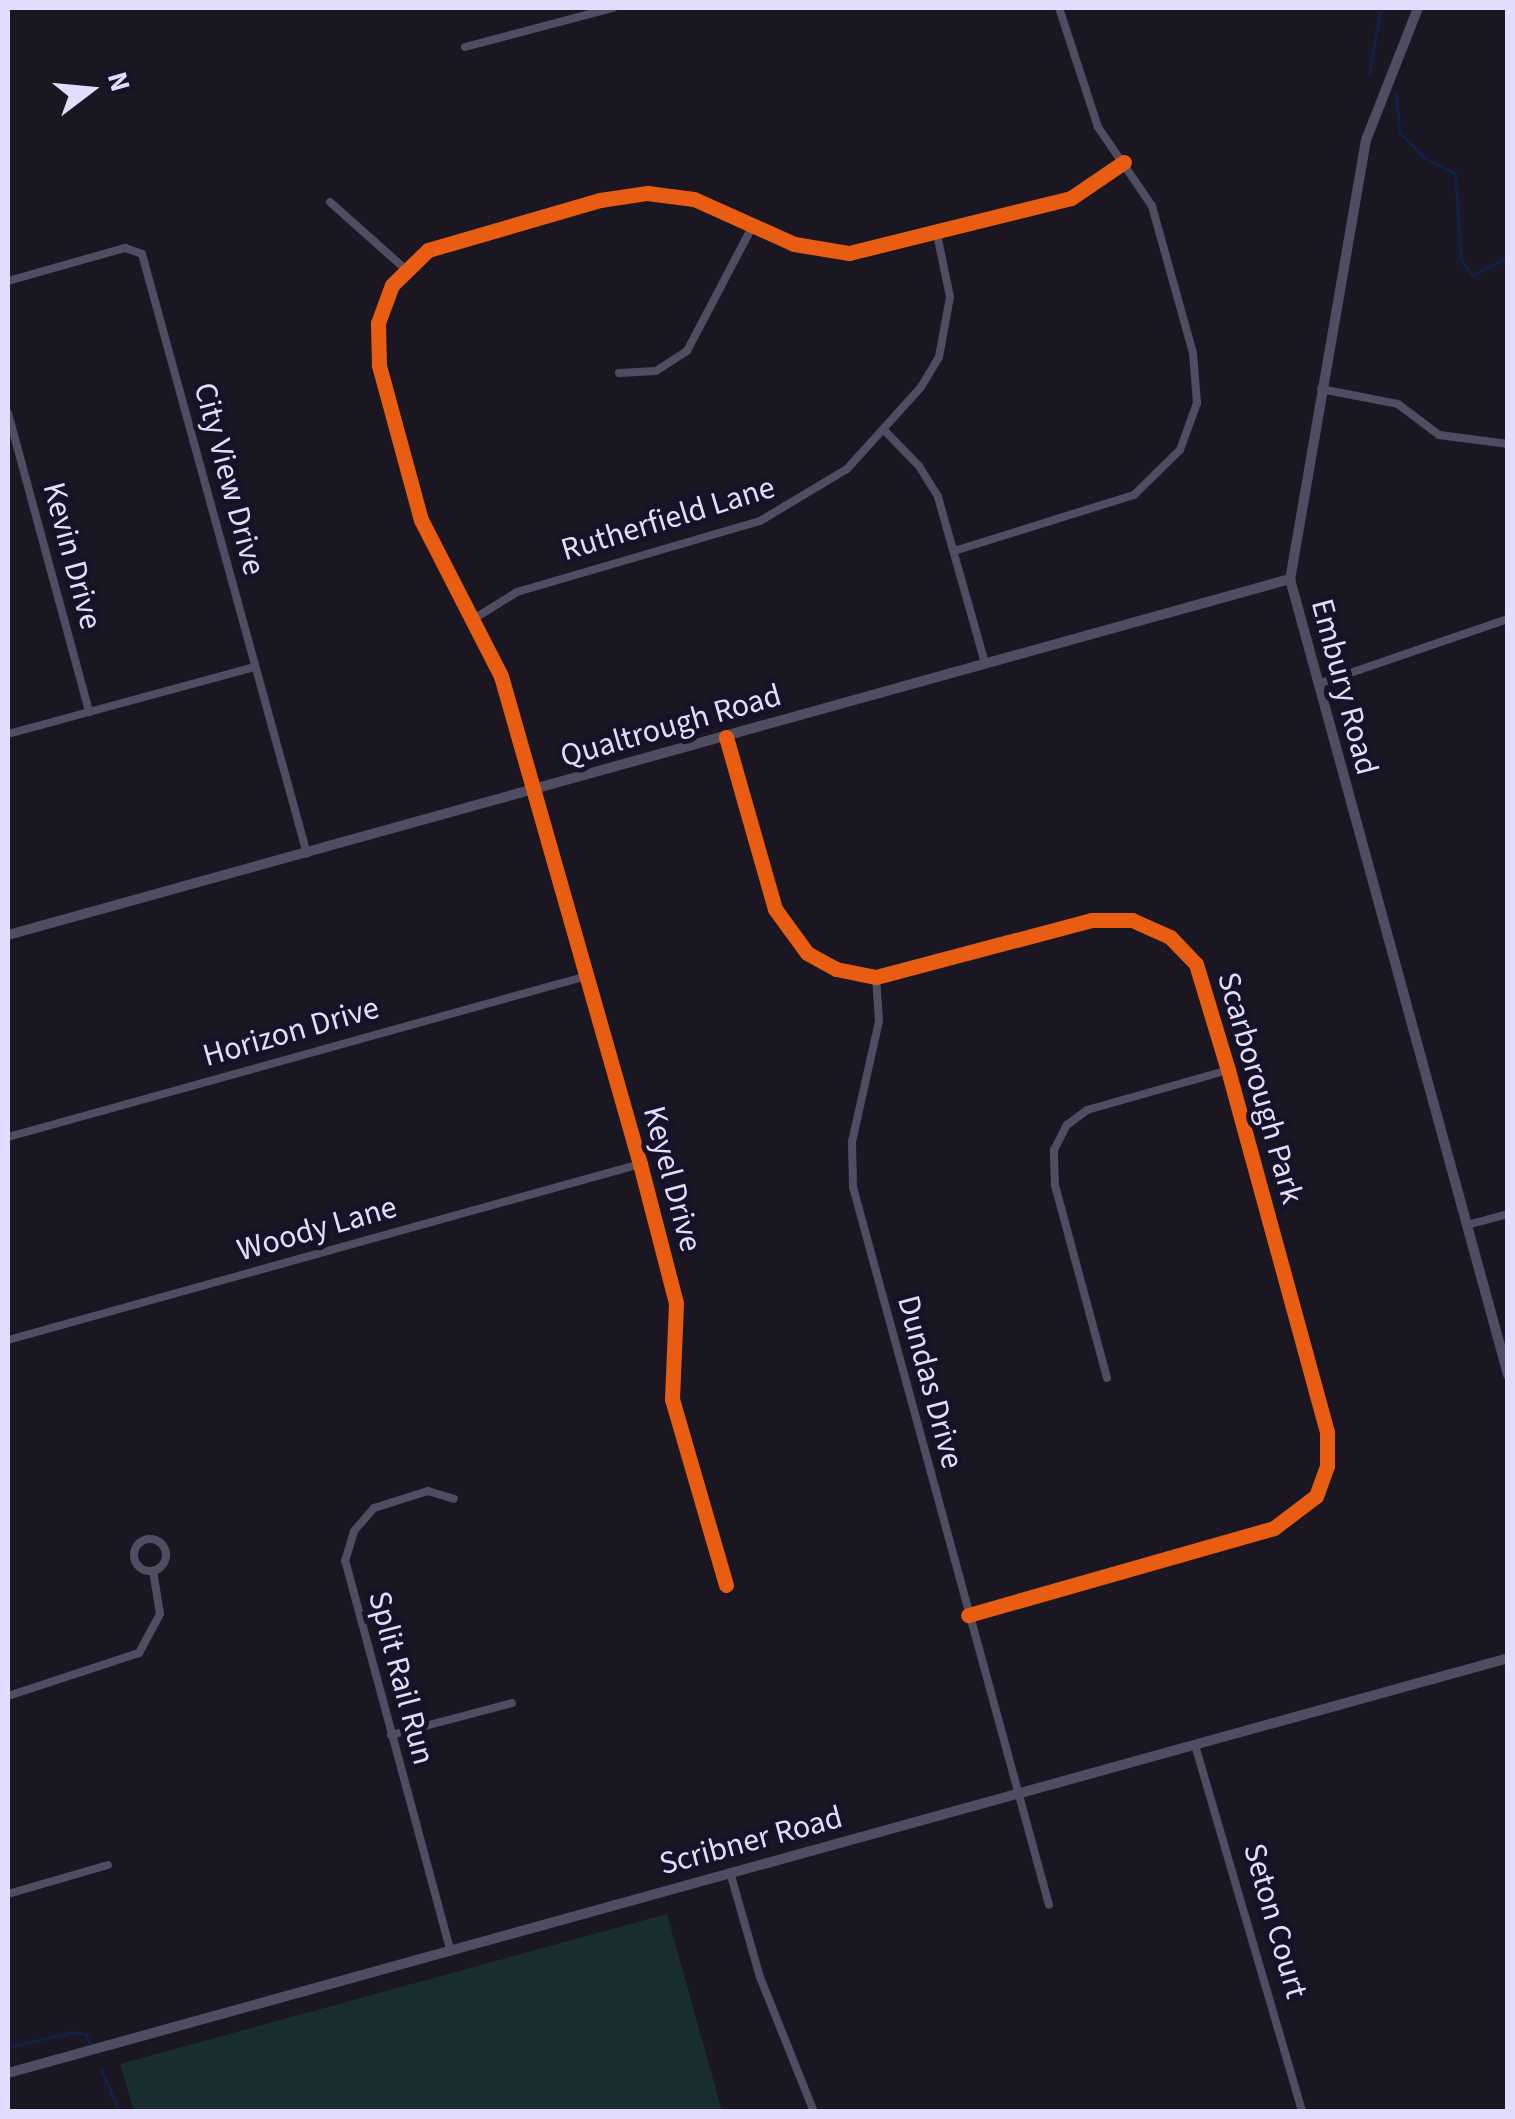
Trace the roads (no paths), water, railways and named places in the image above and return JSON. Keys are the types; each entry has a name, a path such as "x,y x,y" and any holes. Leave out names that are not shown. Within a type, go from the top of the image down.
{"street":[{"path":"465,47 613,8"},
{"path":"954,551 1134,495 1167,468 1188,433 1198,389 1193,353 1152,206 1092,115 1059,8"},
{"name":"Embury Road","path":"1418,8 1372,116 1290,579 1508,1375"},
{"path":"330,202 404,268 428,250 464,237 624,195 694,199 820,252 849,253 1071,198 1124,162"},
{"path":"618,373 656,372 687,351 752,226"},
{"name":"Rutherfield Lane","path":"472,620 516,592 722,535 793,507 847,469 922,387 945,337 950,297 937,234"},
{"name":"City View Drive","path":"8,281 125,248 142,254 307,854"},
{"name":"Keyel Drive","path":"404,268 378,323 378,364 428,542 495,659 534,790 676,1303 672,1399 726,1585"},
{"path":"1322,389 1398,404 1440,434 1508,444"},
{"name":"Kevin Drive","path":"8,413 89,712"},
{"path":"883,429 931,482 985,663"},
{"name":"Qualtrough Road","path":"8,935 1290,579"},
{"path":"1317,685 1506,620 1508,634"},
{"path":"8,734 254,667"},
{"path":"726,736 782,925 822,962 876,977"},
{"name":"Scarborough Park","path":"876,977 1092,920 1132,920 1170,937 1196,964 1327,1432 1327,1466 1316,1496 1274,1528 968,1615"},
{"name":"Horizon Drive","path":"8,1136 587,976"},
{"name":"Dundas Drive","path":"876,977 880,1022 852,1142 853,1187 1049,1905"},
{"path":"1107,1378 1055,1184 1054,1150 1067,1125 1087,1110 1228,1070"},
{"name":"Woody Lane","path":"8,1340 640,1164"},
{"path":"1467,1224 1508,1214"},
{"name":"Split Rail Run","path":"450,1949 347,1576 347,1546 363,1518 387,1501 428,1490 454,1498"},
{"path":"8,1696 139,1652 160,1614 153,1571 165,1551 154,1540 143,1540 134,1558 153,1571"},
{"name":"Scribner Road","path":"8,2072 1508,1658"},
{"path":"391,1735 512,1703"},
{"name":"Seton Court","path":"1195,1745 1302,2112"},
{"path":"8,1894 108,1865"},
{"path":"730,1872 760,1976 814,2112"}],"waterway":[{"path":"1369,74 1381,8"},
{"path":"1396,92 1400,132 1424,157 1456,174 1461,258 1472,275 1508,257"},
{"path":"8,2047 73,2032 86,2034 90,2043"},
{"path":"101,2069 120,2112"}]}
